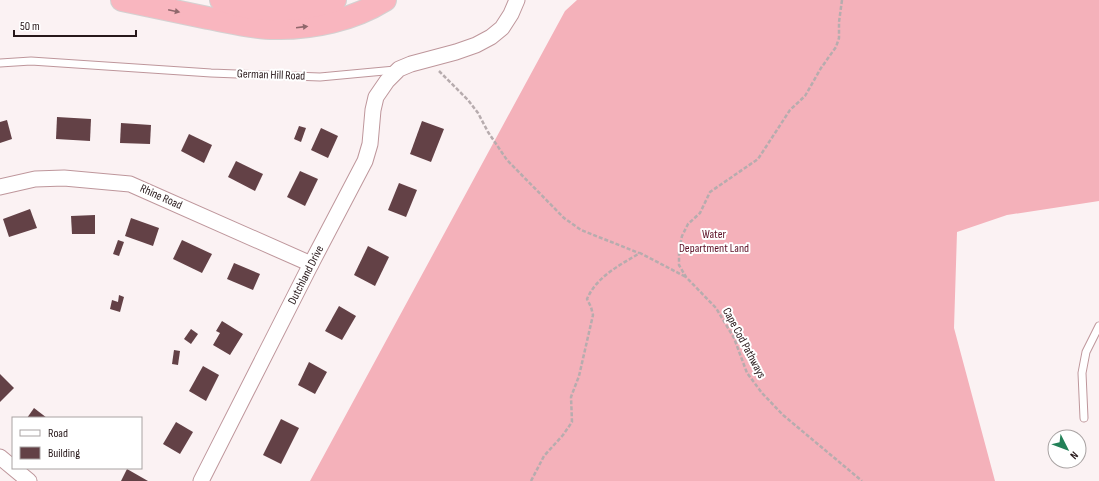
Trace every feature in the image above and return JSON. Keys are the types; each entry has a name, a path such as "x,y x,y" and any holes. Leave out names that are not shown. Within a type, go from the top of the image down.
{"highway":[{"path":"122,0 235,23 273,28 293,28 329,22 364,11 385,0"},
{"path":"221,0 246,6 282,9 303,7 335,0"}],"street":[{"name":"German Hill Road","path":"399,69 411,64 476,45 492,36 502,28 511,14 517,0"},
{"name":"Dutchland Drive","path":"201,481 365,161 370,144 373,110 376,97 387,81 399,69"},
{"name":"Rhine Road","path":"0,187 35,179 64,178 130,184 311,264"},
{"path":"0,457 12,467"},
{"path":"14,469 29,481"}],"lane":[{"name":"German Hill Road","path":"0,63 37,61 211,73 320,77 399,69"},
{"path":"1084,418 1082,373 1086,352 1099,326"}],"path":[{"name":"Cape Cod Pathways","path":"842,0 839,22 840,38 836,47 821,68 805,96 790,110 758,159 710,192 700,213 688,224 682,236 679,250 679,265 686,277 716,308 734,338 747,373 762,393 783,415 862,481"},
{"path":"428,60 468,100 508,160 564,218 581,230 640,253 686,277"},
{"path":"531,481 544,456 563,435 572,422 571,397 579,376 593,315 587,299 591,290 610,271 640,253"}],"green space":[{"name":"Water Department Land","path":"577,0 1099,0 1099,201 1007,215 957,232 954,328 995,481 310,481 565,11"}],"building":[{"path":"57,117 91,119 90,141 56,139"},
{"path":"7,120 12,139 0,143 0,122"},
{"path":"422,121 444,129 431,162 410,154"},
{"path":"121,123 151,125 150,144 120,143"},
{"path":"299,126 306,128 301,142 294,139"},
{"path":"321,128 338,136 328,158 311,150"},
{"path":"189,134 212,145 204,163 181,151"},
{"path":"236,161 263,174 255,191 228,177"},
{"path":"300,171 318,179 305,206 287,197"},
{"path":"399,183 417,190 406,217 388,210"},
{"path":"30,209 37,228 9,237 3,219"},
{"path":"95,215 95,234 72,234 71,216"},
{"path":"131,218 159,228 153,246 125,236"},
{"path":"118,240 124,242 119,256 113,254"},
{"path":"182,240 212,254 202,273 173,259"},
{"path":"368,246 389,257 375,286 354,275"},
{"path":"234,263 260,274 253,290 227,279"},
{"path":"119,295 124,297 120,312 110,309 112,300 118,302"},
{"path":"339,306 356,316 342,340 325,331"},
{"path":"222,321 243,334 230,355 213,345 220,333 216,331"},
{"path":"191,329 198,334 191,344 184,339"},
{"path":"174,350 180,351 178,365 172,364"},
{"path":"309,362 327,372 315,394 298,385"},
{"path":"203,366 219,375 206,401 189,391"},
{"path":"0,374 14,388 0,402"},
{"path":"34,408 46,417 28,417"},
{"path":"281,419 299,428 281,464 263,455"},
{"path":"176,422 193,432 180,454 163,444"},
{"path":"127,469 148,481 121,481"}]}
